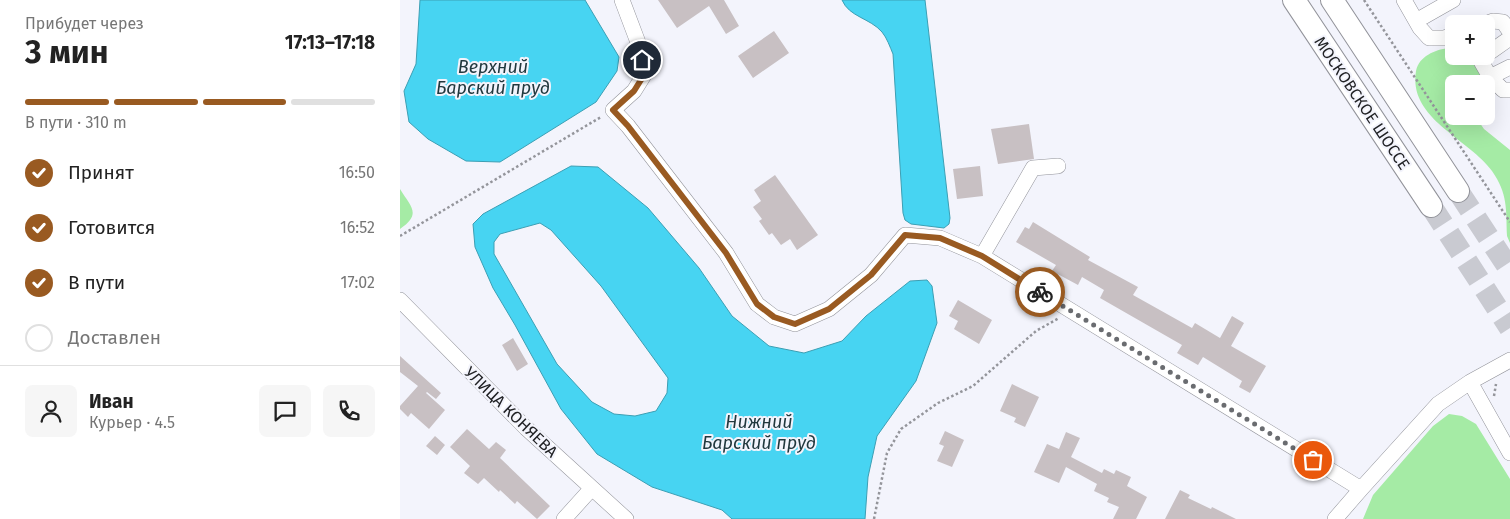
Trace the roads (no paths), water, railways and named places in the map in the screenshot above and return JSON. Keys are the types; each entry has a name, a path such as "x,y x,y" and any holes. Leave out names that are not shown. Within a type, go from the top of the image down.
{"highway":[{"name":"МОСКОВСКОЕ ШОССЕ","path":"1294,0 1431,206"},
{"name":"МОСКОВСКОЕ ШОССЕ","path":"1332,0 1458,190"}],"street":[{"path":"622,0 639,45 644,75 634,91"},
{"path":"1404,0 1416,21 1429,38 1445,38"},
{"path":"1416,21 1453,0"},
{"path":"1495,21 1503,22 1510,32"},
{"path":"1495,48 1510,38"},
{"path":"1494,75 1510,67"},
{"path":"656,74 613,110 628,126 726,253 757,304 774,317 795,324 829,309 871,275 905,235 940,238"},
{"path":"1495,82 1502,90 1510,90"},
{"path":"982,256 1033,168 1058,166"},
{"path":"901,228 940,238 982,256 1360,489"},
{"name":"УЛИЦА КОНЯЕВА","path":"402,307 526,428 626,519"},
{"path":"1335,519 1438,404 1470,382 1510,360"},
{"path":"1470,382 1510,453"},
{"path":"564,519 592,488"}],"water":[{"name":"Верхний Барский пруд","path":"420,0 585,0 619,57 617,71 596,102 500,162 466,161 428,139 409,122 404,91 416,64"},
{"path":"842,0 925,0 950,218 949,224 944,228 911,224 905,220 893,54 882,32 872,23 845,6"},
{"name":"Нижний Барский пруд","path":"571,166 598,167 648,208 699,268 732,316 769,346 804,353 842,341 866,316 910,281 927,280 932,286 937,323 916,381 877,436 868,477 865,519 732,519 722,510 652,487 597,454 561,409 493,288 475,247 473,224 483,214","holes":["540,223 551,230 601,286 668,378 667,393 656,411 635,416 614,414 592,402 557,364 494,254 494,242 500,234"]}],"tunnel":[{"path":"1458,191 1510,270"},
{"path":"1431,206 1510,328"}]}
